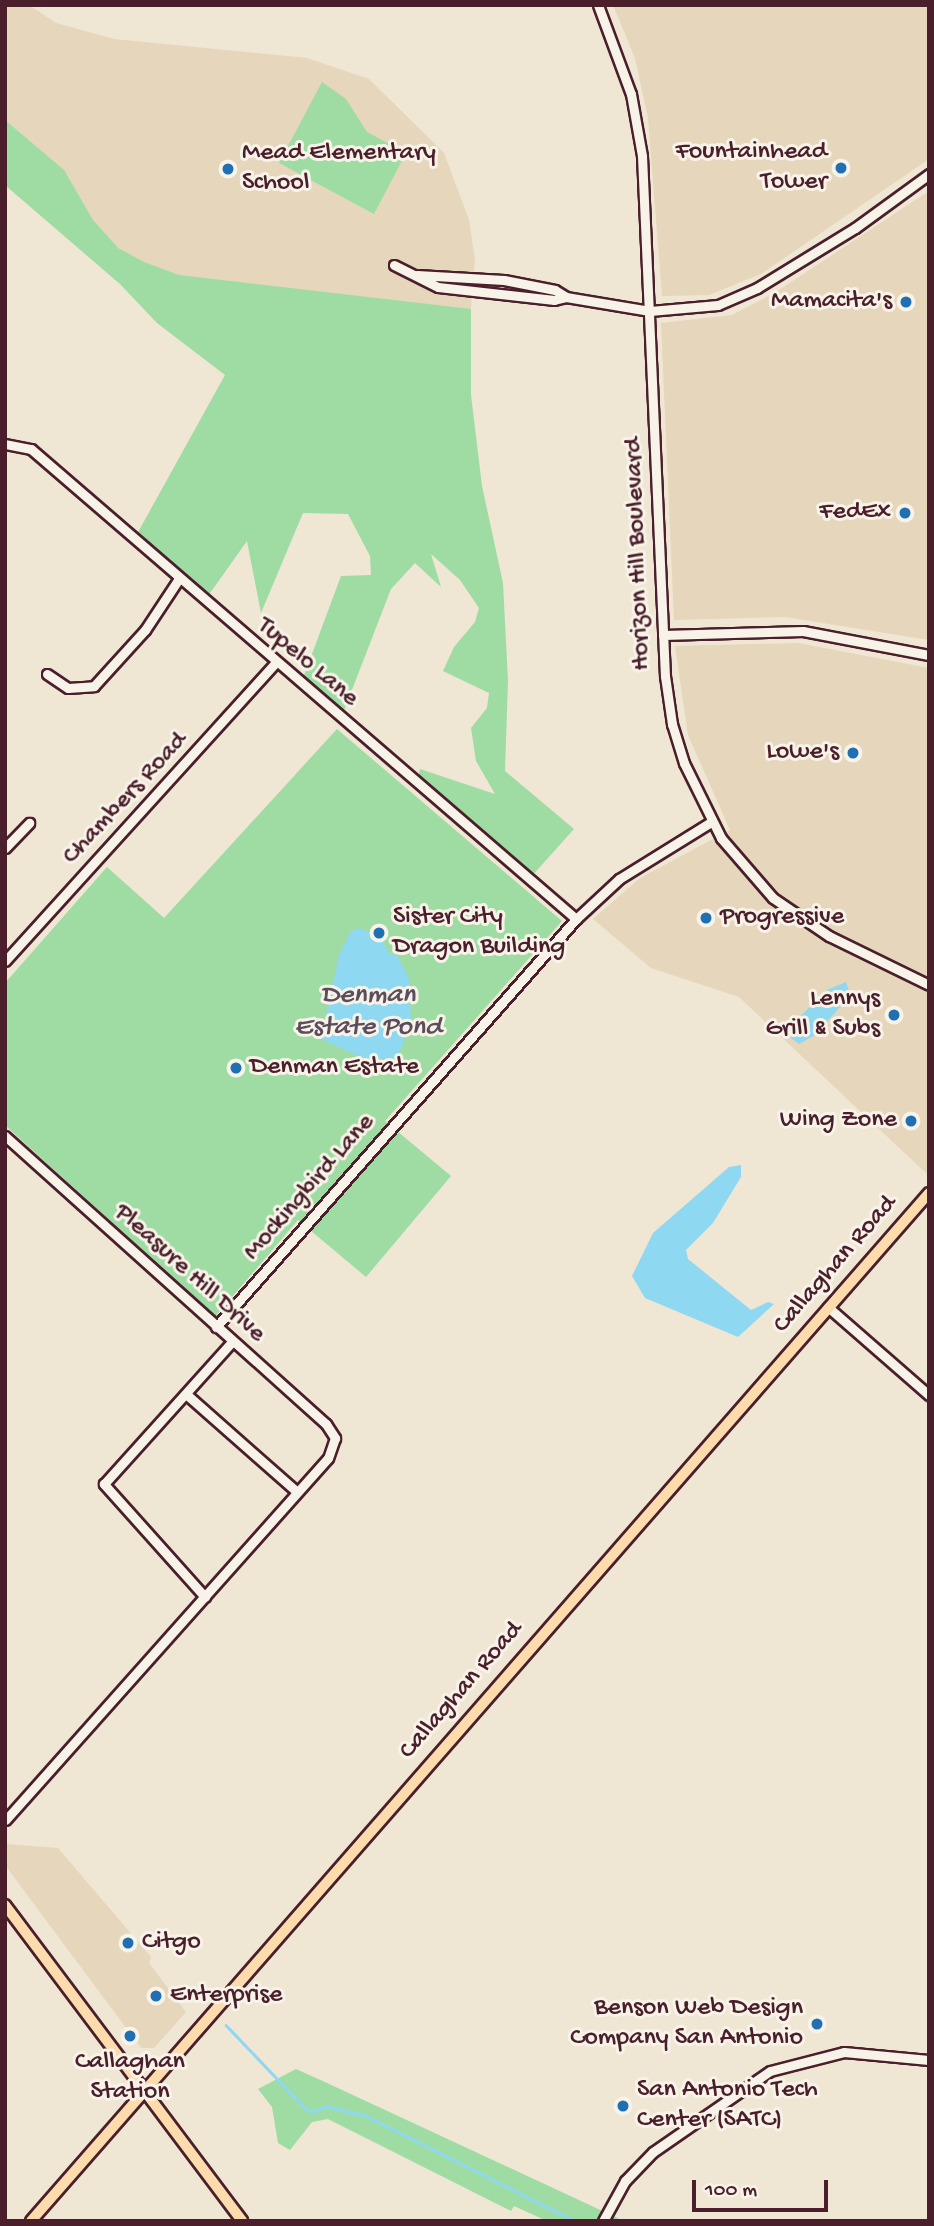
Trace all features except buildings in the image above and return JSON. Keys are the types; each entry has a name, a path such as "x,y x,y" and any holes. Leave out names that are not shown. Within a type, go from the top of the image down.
{"main road":[{"name":"Callaghan Road","path":"31,2221 144,2088 929,1193"},
{"path":"5,1905 242,2221"}],"street":[{"name":"Horizon Hill Boulevard","path":"598,5 618,52 637,122 650,311 663,635 672,724 691,781 711,821 750,876 799,917 929,985"},
{"path":"414,275 470,277 555,290 566,297 650,311 718,305 748,292 855,228 929,174"},
{"path":"394,265 438,287 554,300 566,297"},
{"path":"468,290 470,277"},
{"name":"Tupelo Lane","path":"8,444 30,449 178,580 576,919"},
{"path":"47,674 68,688 94,686 145,630 178,580"},
{"path":"663,635 803,631 929,655"},
{"name":"Chambers Road","path":"5,961 275,663"},
{"name":"Mockingbird Lane","path":"216,1327 576,919 619,879 711,821"},
{"path":"5,848 29,823"},
{"name":"Pleasure Hill Drive","path":"5,1136 326,1424 335,1438 334,1447 297,1492"},
{"path":"828,1307 929,1395"},
{"path":"205,1597 104,1484 232,1342"},
{"path":"5,1820 297,1492 186,1394"},
{"path":"603,2221 625,2181 653,2151 770,2071 844,2052 929,2060"}],"shaded area":[{"name":"Mead Elementary School","path":"5,5 29,5 56,23 114,39 307,58 369,79 444,153 469,220 475,260 470,319 120,284 5,185"},
{"path":"613,5 929,5 929,159 761,274 709,295 662,296 648,118 635,58"},
{"path":"929,191 929,640 785,617 674,620 661,323 732,315 776,292"},
{"path":"798,643 929,668 927,1174 739,997 651,968 593,919 640,878 730,830 688,735 675,646"},
{"path":"5,1844 58,1848 151,1957 149,1963 186,2012 154,2048 141,2048 5,1865"}],"green space":[{"path":"322,82 346,99 367,132 406,153 374,214 279,163"},
{"path":"5,120 64,170 93,220 118,248 144,262 179,275 471,309 471,395 482,486 503,583 508,681 505,771 574,829 531,877 418,780 420,769 495,794 476,761 471,728 487,708 489,693 443,671 454,647 475,622 479,608 460,580 431,554 441,587 415,563 391,589 343,713 303,678 341,576 371,575 370,556 348,514 303,513 261,613 247,541 208,596 137,534 225,375 157,323 120,284 5,185"},
{"path":"337,729 562,921 385,1121 451,1176 366,1277 298,1220 215,1317 5,1125 5,983 107,867 164,918"},
{"path":"296,2069 624,2221 547,2221 514,2206 511,2211 328,2119 312,2122 290,2150 278,2143 272,2107 258,2089"}],"water":[{"name":"Denman Estate Pond","path":"361,928 383,941 389,954 397,955 409,978 411,1022 397,1059 363,1058 321,1039 339,955 351,931"},
{"path":"846,982 849,991 840,1007 815,1035 799,1044 791,1038 790,1026 829,989"},
{"path":"741,1165 741,1177 713,1223 686,1250 688,1259 751,1310 768,1302 774,1304 738,1337 645,1298 632,1276 653,1233 729,1167"}],"waterway":[{"path":"226,2025 305,2108 313,2112 326,2106 367,2116 575,2221"}],"place":[{"name":"Fountainhead Tower","path":"841,168"},
{"name":"Mead Elementary School","path":"228,169"},
{"name":"Mamacita's","path":"906,302"},
{"name":"FedEx","path":"905,513"},
{"name":"Lowe's","path":"853,753"},
{"name":"Progressive","path":"706,918"},
{"name":"Sister City Dragon Building","path":"379,933"},
{"name":"Lennys Grill & Subs","path":"894,1015"},
{"name":"Denman Estate","path":"236,1068"},
{"name":"Wing Zone","path":"911,1121"},
{"name":"Citgo","path":"128,1943"},
{"name":"Enterprise","path":"156,1996"},
{"name":"Benson Web Design Company San Antonio","path":"817,2024"},
{"name":"Callaghan Station","path":"130,2036"},
{"name":"San Antonio Tech Center (SATC)","path":"623,2106"}]}
